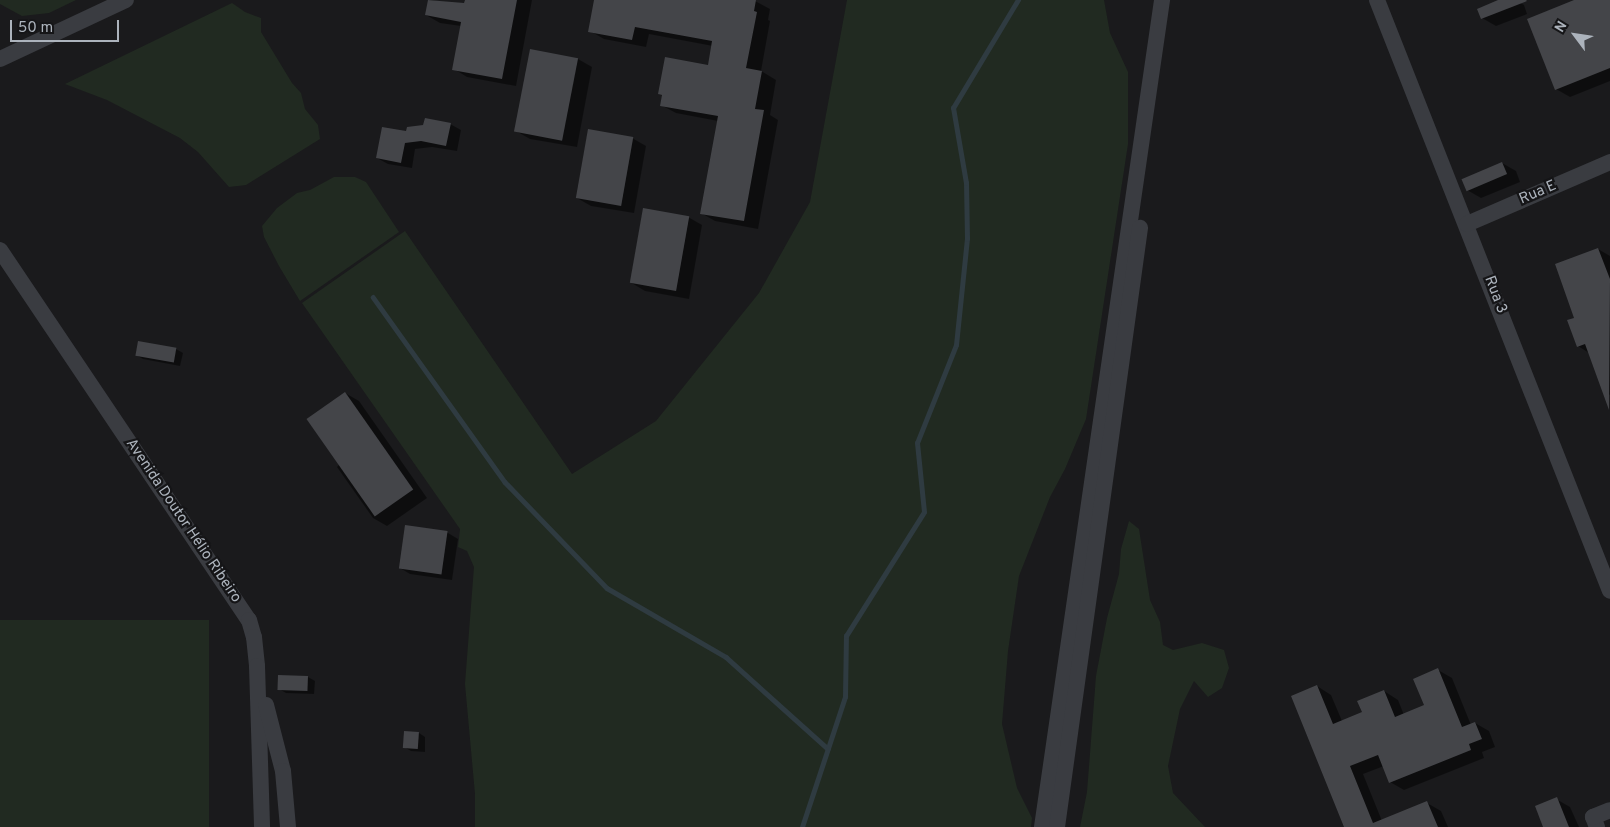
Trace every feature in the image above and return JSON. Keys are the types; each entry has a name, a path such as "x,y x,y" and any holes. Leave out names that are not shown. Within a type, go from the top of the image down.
{"street":[{"path":"0,59 126,0"},
{"path":"1042,827 1162,0"},
{"path":"1057,827 1172,0"},
{"name":"Rua 3","path":"1377,0 1467,224 1610,591"},
{"name":"Rua E","path":"1467,224 1610,162"},
{"name":"Avenida Doutor Hélio Ribeiro","path":"0,250 243,608 252,628 257,666 262,827"},
{"path":"257,666 281,762 288,825"},
{"path":"1595,822 1610,810"}],"shaded area":[{"path":"0,0 76,0 49,13 22,16 0,4"},
{"path":"847,0 1104,0 1110,33 1128,72 1128,144 1086,419 1065,469 1050,497 1019,576 1008,651 1002,724 1017,788 1032,818 1031,827 475,827 475,794 465,684 474,567 467,551 458,547 460,529 302,303 405,231 572,474 656,421 759,293 810,202"},
{"path":"232,3 245,12 261,18 261,32 292,83 301,93 305,109 318,125 320,139 246,185 229,187 198,152 180,138 107,100 65,84"},
{"path":"334,177 355,177 366,182 399,232 300,301 264,237 262,226 277,208 297,193 310,190"},
{"path":"1129,521 1139,529 1150,600 1160,622 1163,645 1173,650 1202,643 1224,650 1229,668 1222,688 1208,697 1194,681 1180,709 1168,766 1173,793 1205,827 1080,827 1087,792 1096,676 1107,618 1119,574 1121,549"},
{"path":"0,620 209,620 209,827 0,827"}],"building":[{"path":"428,0 464,3 465,0 517,0 502,79 452,70 461,22 425,15"},
{"path":"594,0 756,0 754,11 757,12 746,68 762,71 755,109 764,110 744,221 700,214 718,116 660,106 662,95 658,94 665,57 708,65 712,41 635,27 632,40 588,32"},
{"path":"1498,0 1527,1 1481,19 1477,9"},
{"path":"1574,0 1610,0 1610,68 1555,90 1527,19"},
{"path":"530,49 578,58 562,141 514,131"},
{"path":"425,118 451,123 446,146 421,141 405,143 401,163 376,158 382,127 406,131 407,127 423,125"},
{"path":"588,129 633,137 621,206 576,198"},
{"path":"1502,162 1507,174 1467,191 1461,179"},
{"path":"643,208 689,216 676,291 630,283"},
{"path":"1598,248 1610,279 1609,410 1585,344 1577,347 1567,320 1574,318 1555,264"},
{"path":"138,341 176,348 174,363 135,356"},
{"path":"345,392 413,489 375,516 306,419"},
{"path":"405,525 448,531 441,575 399,569"},
{"path":"1438,668 1462,727 1475,722 1482,739 1469,744 1471,750 1389,783 1378,755 1350,766 1373,823 1427,801 1438,827 1344,827 1291,696 1317,685 1333,724 1362,712 1357,701 1384,690 1395,717 1424,705 1413,679"},
{"path":"278,675 308,676 307,691 277,690"},
{"path":"404,731 419,732 418,749 403,748"},
{"path":"1557,797 1569,827 1543,827 1535,806"}],"waterway":[{"path":"802,827 845,697 846,636 924,512 917,443 956,345 967,239 966,183 953,108 1018,0"},
{"path":"373,297 505,482 607,588 726,657 828,749"}]}
